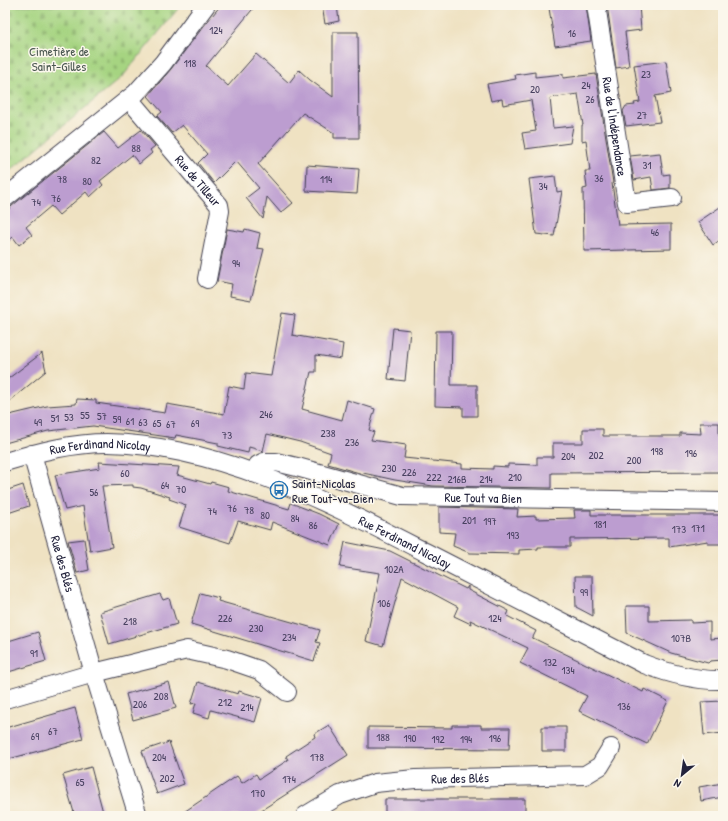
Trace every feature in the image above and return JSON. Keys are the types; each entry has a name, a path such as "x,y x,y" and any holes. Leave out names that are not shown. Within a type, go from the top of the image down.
{"street":[{"path":"5,198 136,93 163,63 206,5"},
{"name":"Rue de l'Indépendance","path":"596,5 627,203 672,198"},
{"name":"Rue de Tilleur","path":"129,99 219,205 220,211 207,279"},
{"name":"Rue Ferdinand Nicolay","path":"5,462 53,449 106,443 135,445 190,454 226,464 342,510 644,664 658,670 679,675 699,679 723,680"},
{"name":"Rue des Blés","path":"32,454 94,673 138,816"},
{"name":"Rue Tout va Bien","path":"253,474 258,465 264,462 276,462 297,466 402,496 723,502"},
{"path":"5,699 94,673 186,650 227,659 259,670 288,692"},
{"name":"Rue des Blés","path":"305,816 340,795 375,784 415,778 584,774 600,766 611,748"}],"green space":[{"name":"Cimetière de Saint-Gilles","path":"5,5 181,5 123,76 5,175"}],"building":[{"path":"221,5 256,5 206,66 228,86 256,54 289,83 299,70 333,97 333,32 358,32 359,138 334,138 334,133 303,113 258,164 293,203 281,213 267,197 263,219 246,198 259,188 236,161 214,183 198,163 207,154 182,125 172,133 157,116 162,112 148,96"},
{"path":"322,5 337,5 339,21 325,24"},
{"path":"558,5 586,5 591,41 555,46 549,8 558,7"},
{"path":"607,5 639,5 641,30 625,32 629,66 616,68"},
{"path":"666,61 671,93 655,96 660,122 626,126 623,111 626,106 635,105 634,103 640,102 634,65"},
{"path":"535,72 535,77 563,74 563,78 596,74 618,225 671,224 671,249 584,251 583,189 587,188 585,171 590,171 586,140 582,141 583,125 578,94 550,98 553,128 573,126 570,143 525,149 522,133 536,131 531,100 503,105 502,99 491,101 487,84 516,79 515,75"},
{"path":"141,130 155,146 150,150 152,153 139,164 132,155 100,181 103,185 90,197 86,192 59,215 51,206 26,227 32,235 19,245 13,237 5,244 5,212 18,201 104,132 118,148"},
{"path":"660,153 663,175 670,174 670,188 653,190 651,177 634,180 630,156"},
{"path":"307,165 359,169 357,194 306,191"},
{"path":"555,176 557,192 562,191 554,236 536,234 529,179"},
{"path":"723,205 723,238 713,245 698,222"},
{"path":"227,229 244,232 245,229 260,233 257,248 264,249 251,300 230,296 232,284 217,281"},
{"path":"282,313 295,315 292,335 343,344 341,359 316,355 316,372 311,372 302,409 342,420 347,400 375,409 369,430 374,432 371,440 406,445 404,458 462,464 462,468 493,469 493,466 508,467 508,464 537,465 537,457 553,457 553,443 583,443 583,429 603,429 603,436 680,436 680,433 701,434 700,423 719,423 719,435 721,435 723,449 723,472 551,473 551,488 433,486 363,474 328,464 331,453 300,442 267,434 263,451 249,447 248,453 218,446 218,443 176,435 175,438 93,426 48,431 5,443 5,416 47,406 76,404 77,399 96,400 96,403 165,413 167,404 224,414 229,386 244,389 246,373 271,376"},
{"path":"393,328 410,330 405,381 388,379"},
{"path":"436,331 452,331 451,385 477,385 477,416 463,416 463,407 435,406"},
{"path":"42,353 46,371 5,405 5,381"},
{"path":"99,462 179,467 177,475 210,484 211,482 229,487 228,491 289,509 291,503 339,524 330,545 272,522 270,530 238,521 230,543 179,527 186,505 169,499 170,497 133,487 133,485 102,486 112,547 90,551 83,506 65,510 55,475 100,468"},
{"path":"23,485 29,506 5,514 5,491"},
{"path":"439,507 518,509 517,517 536,516 536,519 575,518 574,510 591,510 591,515 723,515 723,544 708,544 708,541 669,547 669,538 570,539 570,547 538,547 538,549 519,550 519,554 470,553 453,546 455,533 439,532"},
{"path":"84,539 89,570 77,573 68,541"},
{"path":"345,542 390,551 466,589 468,586 468,590 509,611 507,616 536,631 532,639 533,638 643,692 644,689 668,701 647,744 579,711 587,696 520,663 528,648 470,620 471,624 454,616 458,607 402,577 383,646 366,641 380,573 340,567"},
{"path":"575,576 592,576 593,616 576,607"},
{"path":"200,593 219,598 218,601 320,630 316,642 320,643 314,661 191,624"},
{"path":"160,594 163,600 169,598 177,624 109,644 100,612"},
{"path":"626,606 649,606 649,621 691,620 691,623 710,622 710,639 723,638 723,660 710,661 708,663 671,653 627,633"},
{"path":"38,632 46,661 5,673 5,642"},
{"path":"169,682 176,708 133,720 126,694"},
{"path":"198,682 238,694 239,691 262,698 255,722 211,710 209,718 193,713 196,703 191,704"},
{"path":"723,701 723,733 704,735 701,702"},
{"path":"75,708 83,739 5,760 5,728"},
{"path":"329,725 348,755 252,816 178,816 237,776 242,783 256,774 259,779 288,760 286,756 315,737 314,734"},
{"path":"452,725 481,725 481,728 510,728 509,749 368,748 368,727 452,728"},
{"path":"542,727 566,727 566,751 542,751"},
{"path":"169,742 184,784 157,794 142,751"},
{"path":"91,767 104,816 75,816 63,775"},
{"path":"723,783 723,797 701,801 699,787"},
{"path":"385,799 525,799 525,816 385,816"}],"place":[{"name":"Saint-Nicolas Rue Tout-va-Bien","path":"279,490"}]}
